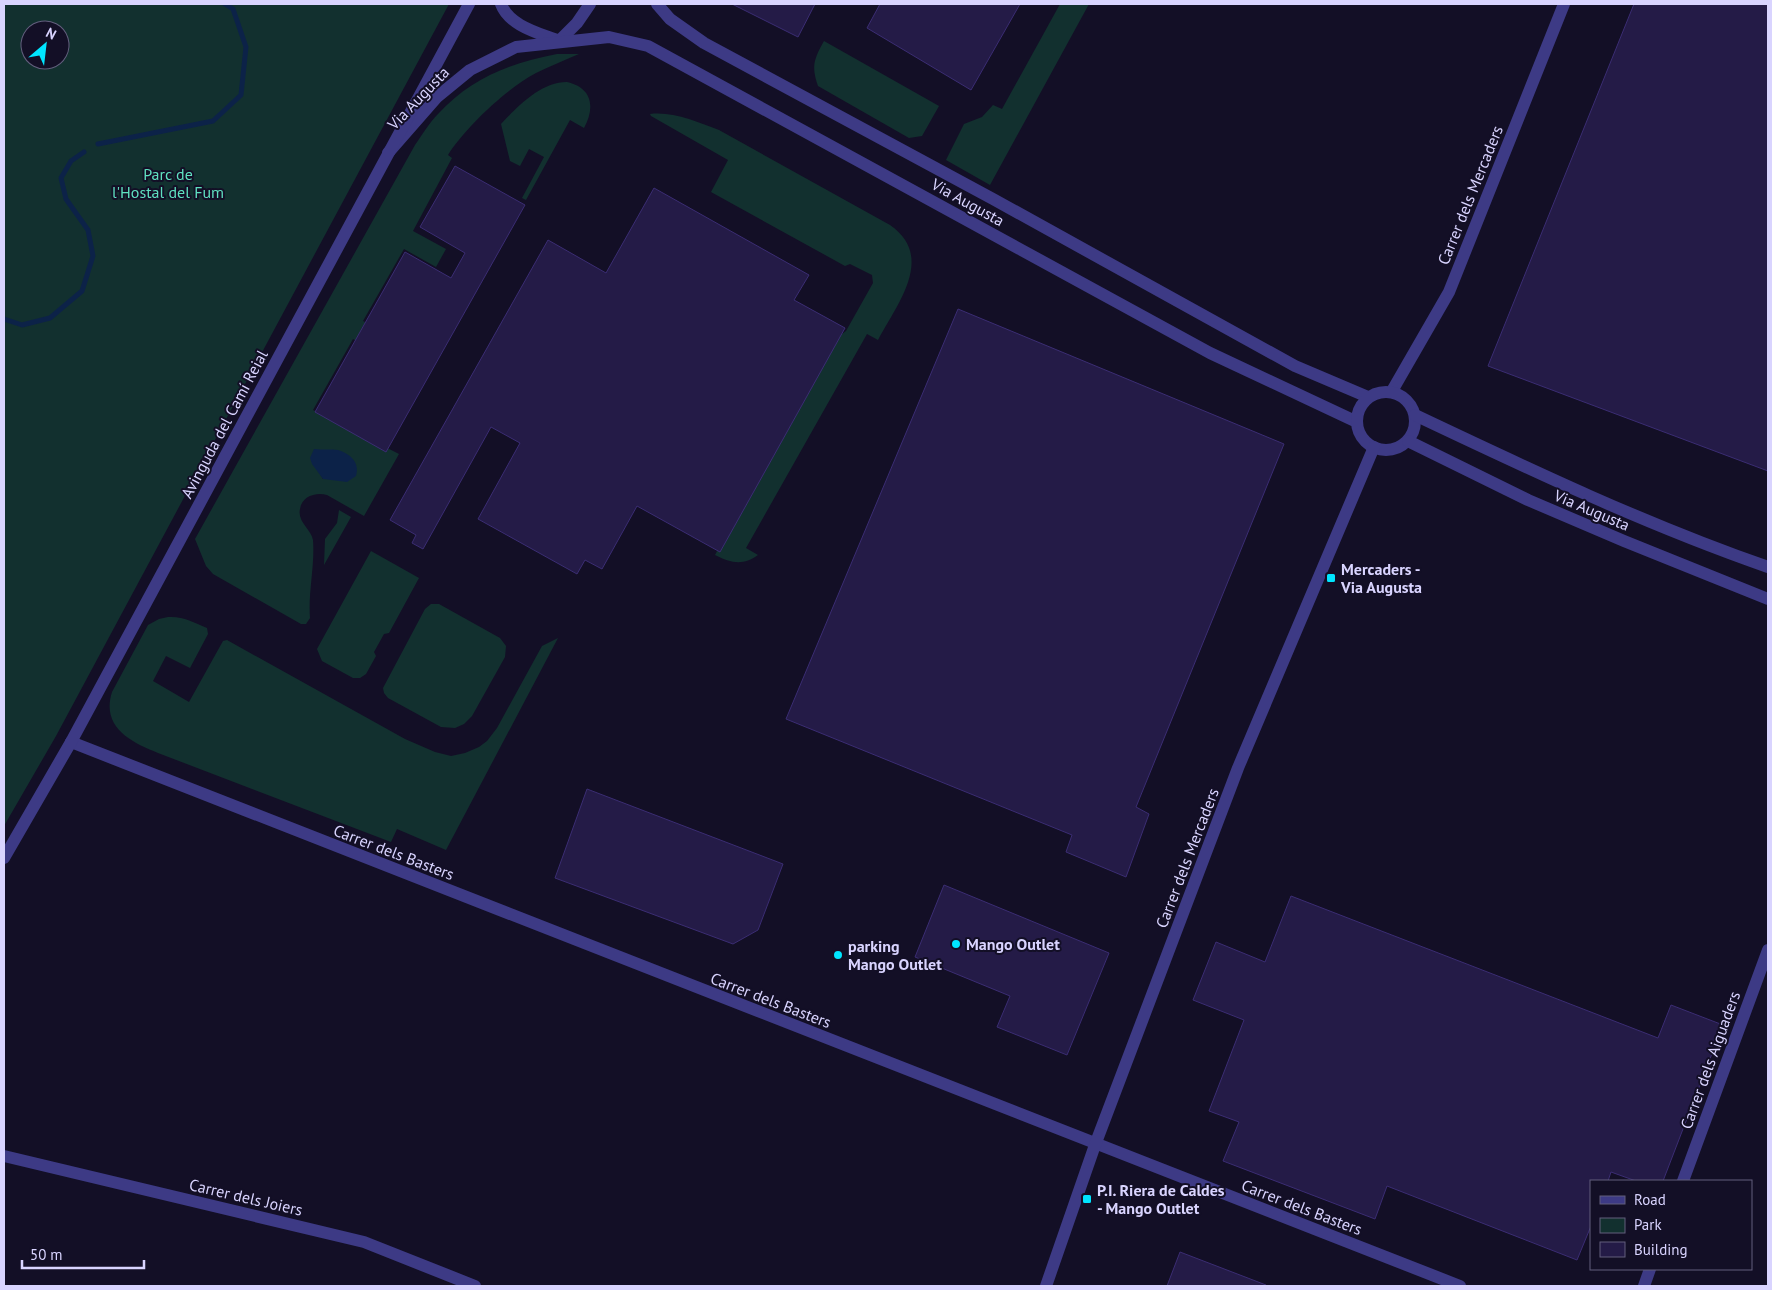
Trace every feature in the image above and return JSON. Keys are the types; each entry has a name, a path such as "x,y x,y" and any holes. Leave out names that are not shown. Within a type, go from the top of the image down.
{"street":[{"name":"Avinguda del Camí Reial","path":"4,858 70,742 469,4"},
{"name":"Via Augusta","path":"501,4 503,10 516,22 528,29 559,41"},
{"path":"559,41 577,22 590,4"},
{"name":"Via Augusta","path":"657,4 670,19 704,43 993,199 1295,366 1368,397"},
{"name":"Carrer dels Mercaders","path":"1392,392 1450,292 1564,4"},
{"name":"Via Augusta","path":"388,154 437,97 470,70 516,47 609,36 648,46 1210,353 1357,422"},
{"path":"1383,391 1392,392 1403,396 1412,406 1416,415 1416,423 1414,432 1408,441 1391,450 1383,450 1365,441 1359,432 1358,414 1362,404 1368,397 1383,391"},
{"name":"Via Augusta","path":"1416,415 1546,477 1699,541 1768,567"},
{"name":"Via Augusta","path":"1408,441 1528,500 1768,599"},
{"name":"Carrer dels Mercaders","path":"1046,1286 1095,1144 1238,768 1374,447"},
{"name":"Carrer dels Basters","path":"70,742 1460,1286"},
{"name":"Carrer dels Aiguaders","path":"1683,1180 1768,950"},
{"name":"Carrer dels Joiers","path":"4,1156 364,1242 475,1286"},
{"path":"1644,1286 1650,1270"}],"green space":[{"name":"Parc de l'Hostal del Fum","path":"4,4 449,4 56,736 4,826"},
{"path":"1060,4 1089,4 990,185 946,160 964,124 982,117 993,105 1002,109"},
{"path":"824,41 939,106 922,136 909,138 818,86 814,68"},
{"path":"557,54 579,54 524,80 476,121 456,144 448,155 452,158 413,231 446,249 436,267 404,249 363,321 396,339 386,357 353,339 313,410 399,454 364,516 323,494 310,496 301,505 300,518 313,540 313,560 310,618 306,624 301,624 213,574 206,566 195,539 415,145 429,125 451,101 478,82 507,67","holes":["331,450 323,479 315,466 325,451"]},
{"path":"567,82 576,85 587,94 590,113 584,128 570,120 526,200 522,198 544,157 529,149 520,166 510,161 501,124 531,96 548,86"},
{"path":"658,113 676,116 719,130 890,225 903,238 910,251 911,266 902,296 878,340 867,334 746,548 758,555 747,561 726,560 715,555 837,334 842,334 846,331 873,283 872,275 850,264 845,266 711,192 728,160 650,114"},
{"path":"339,510 351,517 324,565 325,539 337,523"},
{"path":"371,551 419,578 389,633 384,634 374,652 376,656 366,674 360,678 353,678 322,661 317,649"},
{"path":"431,604 439,604 500,638 506,646 505,657 472,716 464,724 455,728 441,727 388,698 383,688 425,609"},
{"path":"168,617 183,618 207,628 208,634 190,668 166,656 153,681 189,702 223,641 227,640 405,739 435,752 451,756 465,753 487,741 497,728 542,646 558,638 446,850 397,829 391,842 158,753 137,744 120,732 114,724 111,715 112,692 148,625"}],"water":[{"path":"314,449 338,450 347,454 357,467 356,476 347,482 323,479 310,458"}],"building":[{"path":"732,4 815,4 798,37"},
{"path":"880,4 1020,4 971,90 867,28"},
{"path":"1634,4 1768,4 1768,471 1488,366"},
{"path":"455,166 525,205 386,452 315,412 405,252 451,278 465,253 420,227"},
{"path":"654,188 809,275 794,300 845,328 720,552 637,506 602,569 585,560 577,574 478,519 520,443 491,427 423,549 412,543 416,535 390,520 548,240 606,273"},
{"path":"958,309 1284,444 1136,807 1149,814 1126,877 1066,852 1072,835 786,719"},
{"path":"587,789 783,864 758,930 733,944 555,878"},
{"path":"944,885 1109,953 1067,1055 997,1027 1010,996 915,957"},
{"path":"1291,896 1658,1038 1671,1005 1723,1025 1663,1180 1633,1180 1611,1172 1608,1180 1590,1180 1590,1228 1577,1260 1387,1186 1375,1219 1223,1161 1239,1122 1209,1111 1244,1020 1193,1000 1216,942 1265,962"},
{"path":"1180,1252 1266,1285 1266,1286 1167,1286"}],"waterway":[{"path":"98,144 213,121 241,95 246,47 233,9 225,4"},
{"path":"4,319 22,325 50,318 82,291 93,256 88,230 66,199 61,178 71,161 84,152"}],"place":[{"name":"Mercaders - Via Augusta","path":"1331,578"},
{"name":"Mango Outlet","path":"956,944"},
{"name":"parking Mango Outlet","path":"838,955"},
{"name":"P.I. Riera de Caldes - Mango Outlet","path":"1087,1199"}]}
